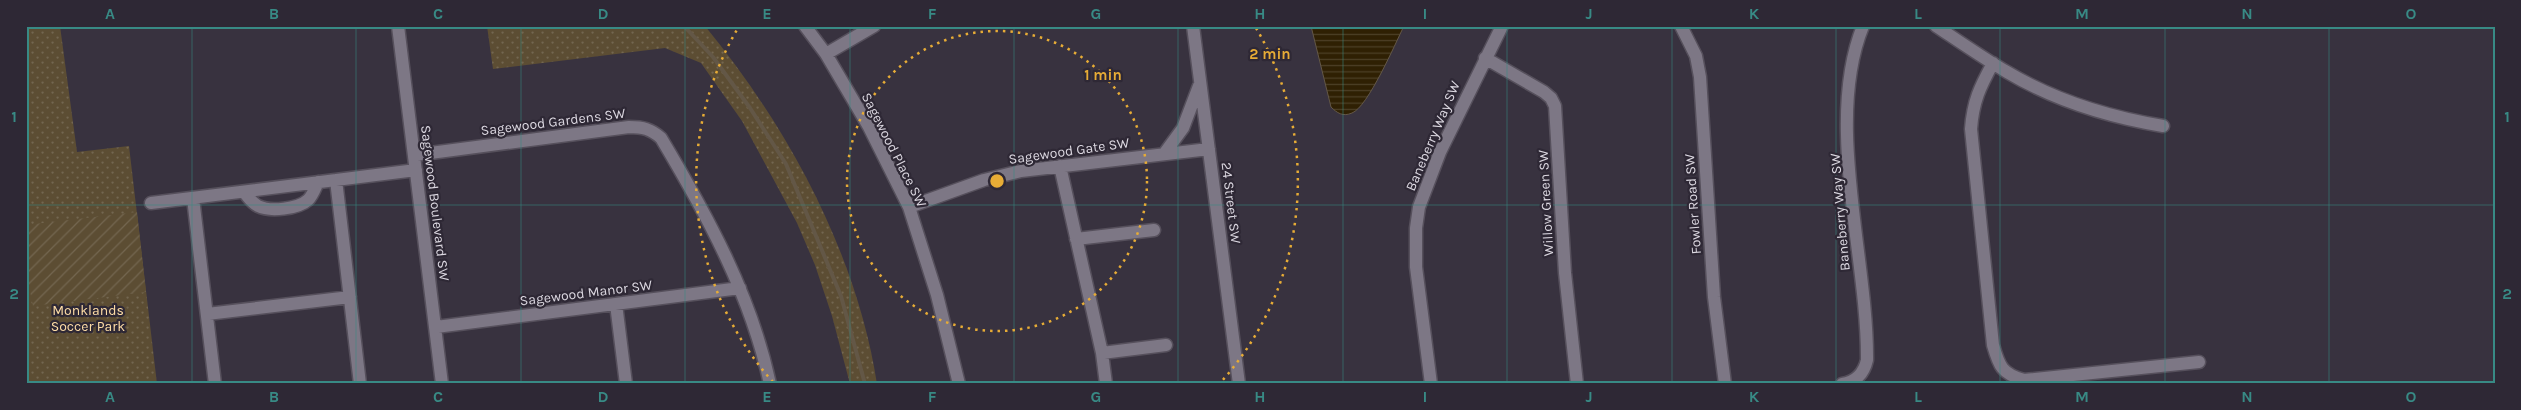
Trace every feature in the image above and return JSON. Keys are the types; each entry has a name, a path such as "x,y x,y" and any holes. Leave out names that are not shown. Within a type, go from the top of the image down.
{"street":[{"name":"Sagewood Boulevard SW","path":"398,26 442,384"},
{"name":"Sagewood Place SW","path":"805,26 826,54 869,127 909,207 937,295 959,384"},
{"path":"826,54 874,26"},
{"name":"24 Street SW","path":"1193,26 1239,384"},
{"name":"Baneberry Way SW","path":"1431,384 1416,267 1416,228 1419,207 1431,174 1502,26"},
{"name":"Fowler Road SW","path":"1681,26 1696,56 1700,78 1714,297 1724,384"},
{"name":"Baneberry Way SW","path":"1842,384 1857,378 1865,370 1867,360 1847,120 1852,61 1863,26"},
{"path":"1936,26 1993,63 2048,92 2092,109 2136,122 2163,126"},
{"name":"Willow Green SW","path":"1485,58 1544,92 1551,98 1555,106 1566,283 1577,384"},
{"path":"1993,63 1972,107 1971,129 1993,345 2003,370 2011,377 2024,380 2199,362"},
{"path":"1164,154 1183,128 1200,84"},
{"name":"Sagewood Gardens SW","path":"414,155 629,127 641,127 653,131 661,138 705,211 740,288 770,384"},
{"name":"Sagewood Gate SW","path":"909,207 984,180 1020,171 1209,149"},
{"path":"1060,166 1102,352 1106,384"},
{"path":"151,203 416,170"},
{"path":"336,180 360,384"},
{"path":"244,192 257,205 264,208 301,205 309,199 318,182"},
{"path":"193,198 215,384"},
{"path":"1076,239 1154,230"},
{"name":"Sagewood Manor SW","path":"436,327 740,288"},
{"path":"207,314 350,297"},
{"path":"616,304 626,384"},
{"path":"1102,352 1166,345"}],"green space":[{"name":"Monklands Soccer Park","path":"26,26 60,26 77,152 129,146 157,384 26,384"},
{"path":"487,26 705,26 764,106 791,149 815,194 836,240 853,287 867,335 877,384 850,384 832,316 815,265 797,223 742,121 701,63 665,48 493,69"},
{"path":"137,212 146,292 33,306 26,271 26,225"}],"shaded area":[{"path":"1311,26 1404,26 1373,88 1366,99 1352,113 1340,114 1331,107"}],"waterway":[{"path":"684,26 713,57 750,108 786,164 841,296 865,384"}]}
